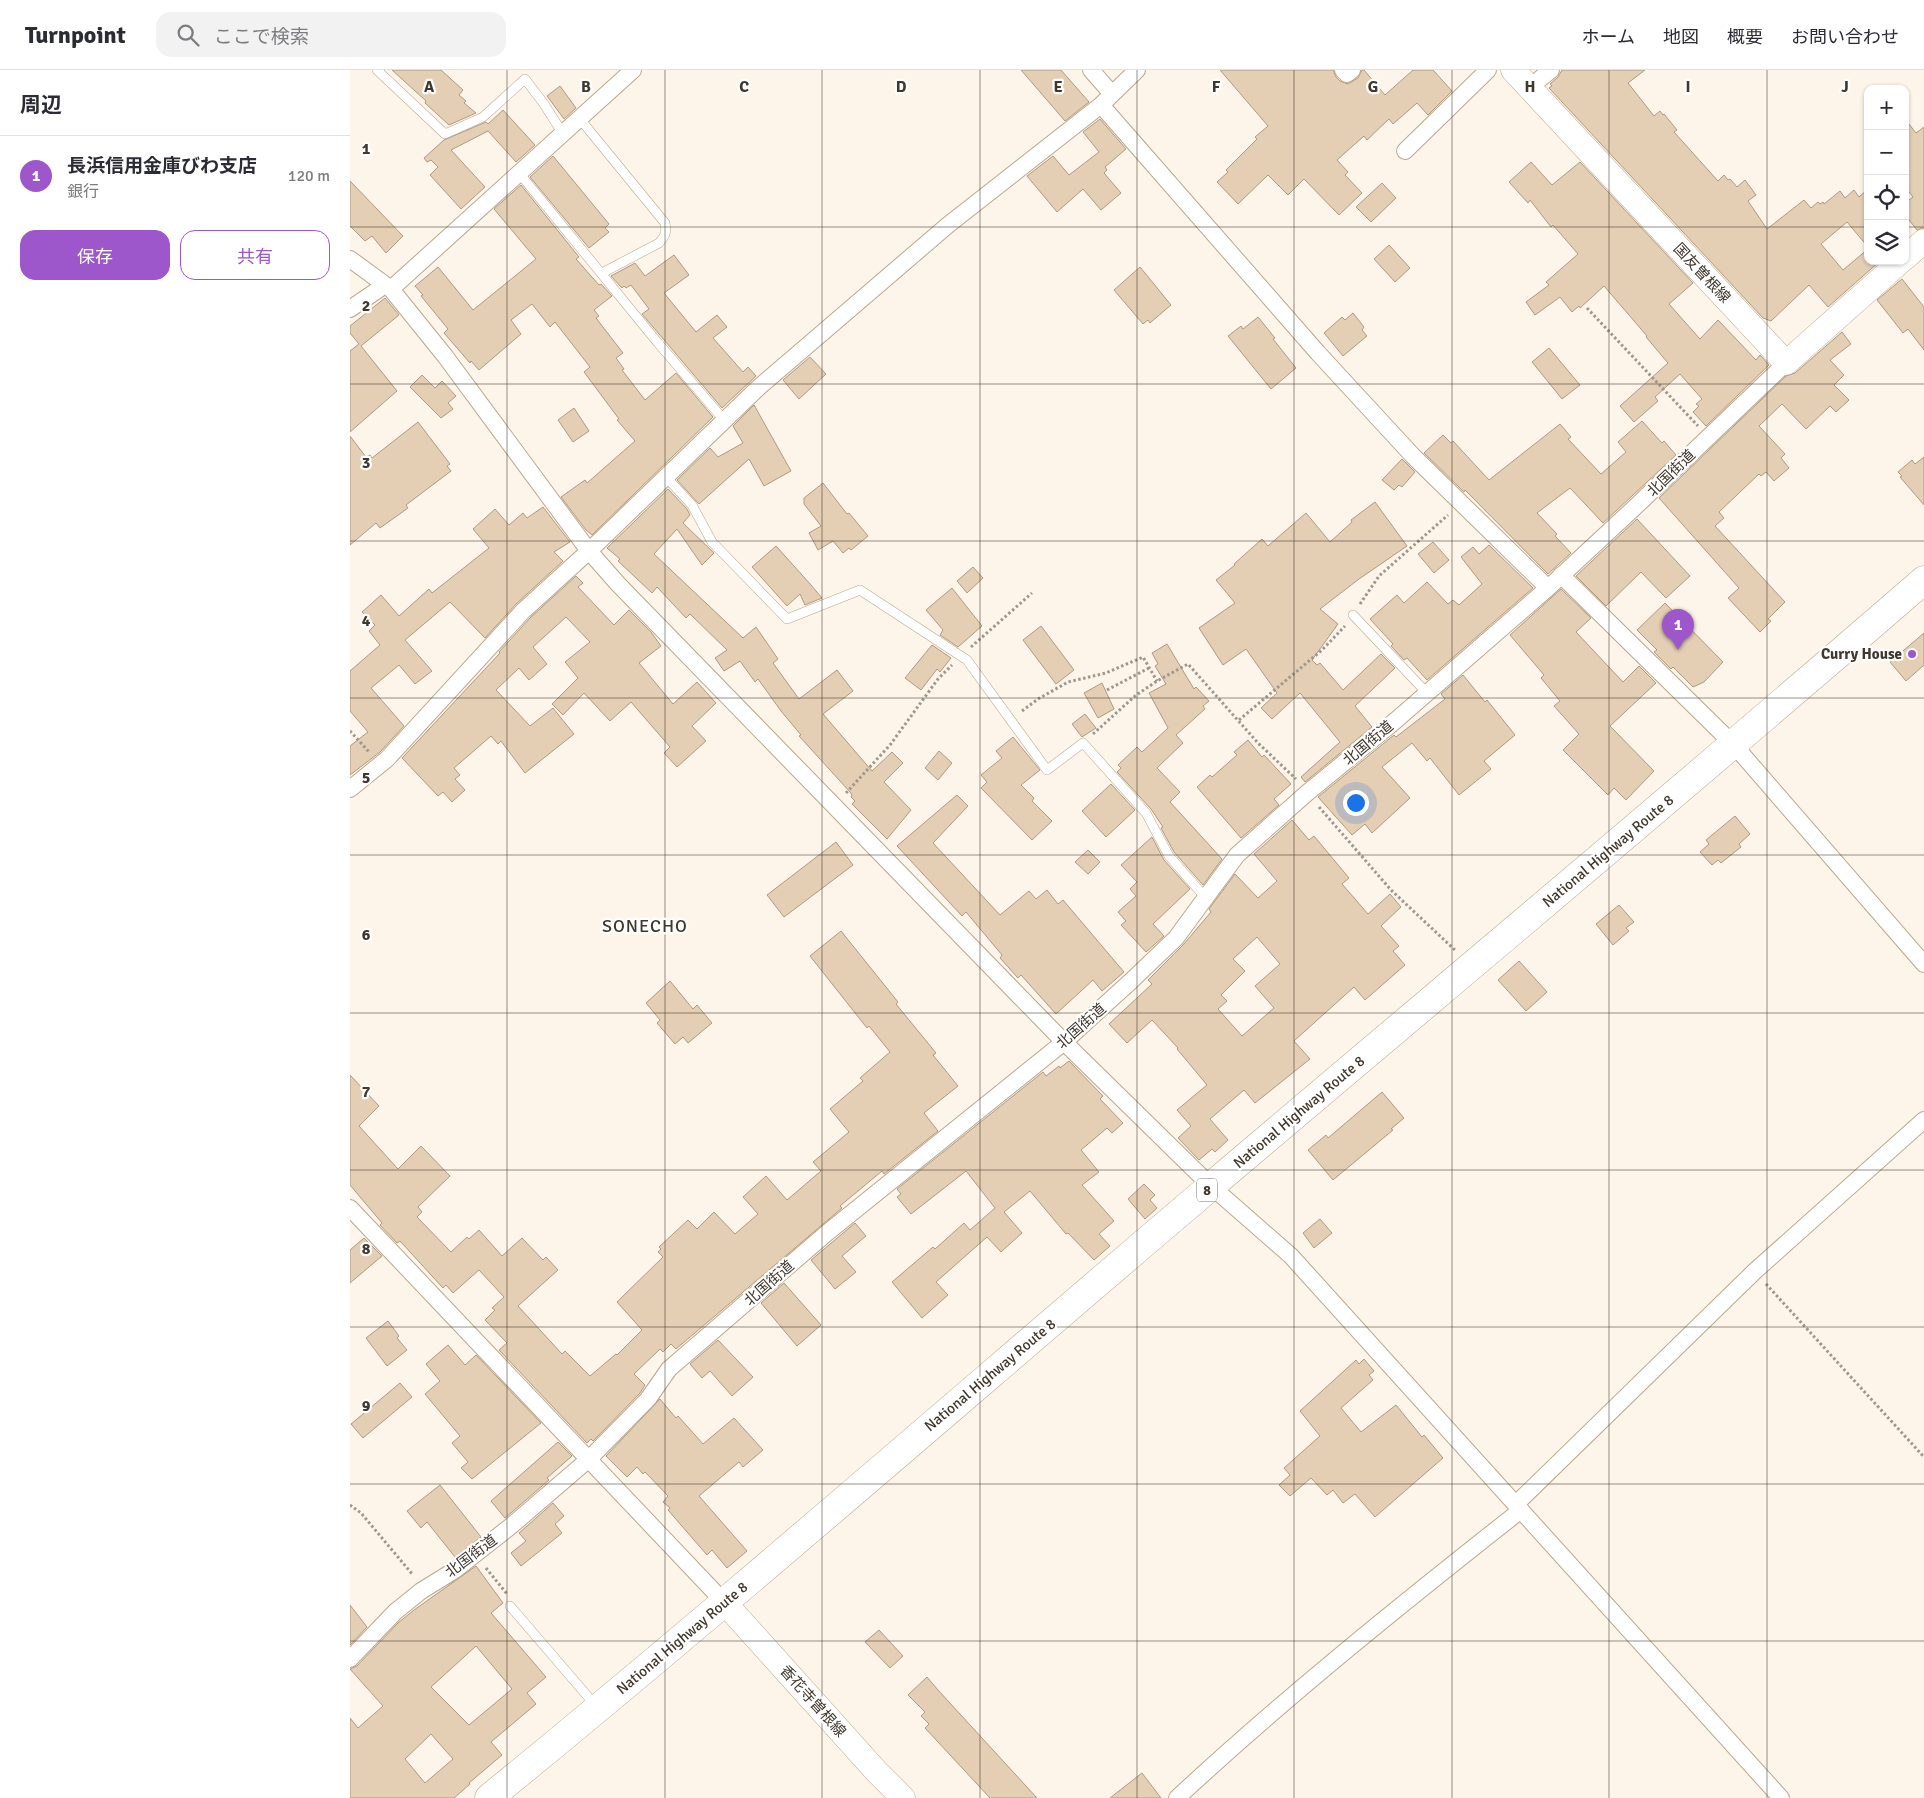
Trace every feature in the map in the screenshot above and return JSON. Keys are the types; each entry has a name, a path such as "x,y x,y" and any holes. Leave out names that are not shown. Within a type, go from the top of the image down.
{"highway":[{"name":"National Highway Route 8","path":"488,1798 724,1602 1211,1186 1734,745 1924,580"}],"main road":[{"name":"国友曽根線","path":"1514,70 1786,363"},
{"path":"1909,254 1924,241"},
{"path":"1786,363 1896,265"},
{"name":"香花寺曽根線","path":"724,1602 877,1772 903,1798"}],"street":[{"path":"350,309 388,287 520,174 633,70"},
{"path":"1091,70 1107,100 1318,353 1413,456 1548,588"},
{"path":"350,788 380,764 524,611 589,552 724,420 795,356 940,232 1107,100 1137,70"},
{"path":"1343,70 1347,74 1352,70"},
{"path":"1405,151 1488,70"},
{"path":"1530,87 1551,70"},
{"path":"350,259 388,287 445,356 589,552 618,584 1064,1042 1211,1186 1291,1256 1781,1798"},
{"name":"北国街道","path":"350,1659 395,1612 424,1589 455,1570 511,1526 588,1459 648,1399 669,1370 828,1232 1064,1042 1176,938 1205,896 1237,855 1308,792 1427,693 1548,588 1786,363"},
{"path":"1562,575 1734,745 1924,964"},
{"path":"1177,1798 1233,1746 1372,1627 1519,1507 1755,1271 1924,1120"},
{"path":"350,1208 724,1602"}],"lane":[{"path":"377,70 445,134 483,117 525,79 563,134"},
{"path":"580,119 666,224 667,229 659,243 602,273"},
{"path":"520,174 658,343 724,420"},
{"path":"666,477 692,505 712,542 787,619 860,590 967,660 1047,770 1083,743 1146,813 1168,856 1205,896"},
{"path":"1353,615 1427,693"},
{"path":"510,1606 598,1708"}],"path":[{"path":"1587,308 1708,437"},
{"path":"1239,720 1322,650 1341,631 1379,576 1460,504"},
{"path":"832,805 847,792 890,745 938,679 1032,593"},
{"path":"1009,720 1038,699 1068,682 1106,673 1143,657 1157,681"},
{"path":"1083,743 1135,696 1188,664 1258,743 1308,792 1391,890 1472,966"},
{"path":"1107,690 1149,668"},
{"path":"350,731 380,764"},
{"path":"1755,1271 1924,1457"},
{"path":"350,1505 361,1513 424,1589"},
{"path":"475,1554 510,1597 510,1606"}],"building":[{"path":"392,70 441,70 463,90 459,95 466,101 464,103 476,113 449,125"},
{"path":"1021,70 1061,70 1089,102 1065,121"},
{"path":"1220,70 1333,70 1340,81 1348,84 1358,78 1362,70 1364,70 1385,95 1413,70 1433,70 1452,91 1428,115 1417,103 1393,124 1389,119 1367,140 1364,136 1337,160 1348,172 1345,175 1362,193 1339,215 1304,179 1288,195 1268,175 1238,204 1217,182 1228,172 1226,170 1257,139 1255,137 1268,126"},
{"path":"1562,70 1645,70 1628,83 1654,116 1660,111 1664,114 1677,130 1674,132 1718,181 1724,175 1737,187 1745,180 1756,195 1748,201 1767,229 1804,200 1811,208 1818,202 1820,204 1823,202 1824,204 1840,191 1845,198 1854,190 1859,197 1864,193 1864,242 1847,222 1821,244 1843,270 1864,252 1864,265 1875,265 1828,307 1809,285 1771,321 1763,318 1549,88 1552,86 1550,84 1558,77"},
{"path":"560,86 576,108 564,119 547,96"},
{"path":"503,110 535,145 516,162 488,131 451,150 485,187 461,209 430,175 438,167 431,160 427,162 424,158 444,140 486,122 488,124"},
{"path":"1100,119 1126,149 1105,167 1107,170 1104,173 1121,193 1101,210 1083,189 1057,212 1027,176 1053,156 1069,175 1099,152 1083,132"},
{"path":"1909,124 1916,133 1924,127 1924,228 1917,230 1909,220 1909,200 1913,197 1909,192"},
{"path":"553,156 609,224 605,228 609,232 589,248 530,177"},
{"path":"1531,162 1552,185 1580,162 1693,283 1669,304 1700,339 1718,320 1756,360 1760,355 1769,365 1706,426 1693,412 1699,406 1696,404 1702,399 1680,374 1655,397 1658,401 1634,422 1620,406 1668,363 1604,286 1580,308 1579,306 1572,312 1560,297 1535,315 1526,302 1549,285 1546,282 1578,254 1553,225 1551,227 1530,200 1528,203 1509,182"},
{"path":"350,181 403,236 386,253 372,236 365,241 350,226"},
{"path":"1382,183 1396,198 1371,222 1356,207"},
{"path":"521,185 579,257 576,259 599,285 601,284 612,296 594,310 599,316 596,318 623,353 616,358 624,369 622,370 645,400 676,373 713,417 592,535 561,497 585,480 587,483 635,441 617,420 619,419 584,372 590,367 555,322 550,327 532,304 511,320 521,334 479,370 471,361 470,363 444,333 448,329 415,286 438,267 473,310 536,259 494,209"},
{"path":"1389,245 1410,268 1395,282 1374,259"},
{"path":"674,255 689,275 664,293 696,332 717,315 727,327 713,338 743,372 748,367 756,376 722,408 642,314 649,309 631,285 622,288 611,276 635,263 645,276"},
{"path":"1140,267 1171,305 1150,323 1148,320 1143,324 1114,290"},
{"path":"1902,279 1924,307 1924,350 1908,329 1903,333 1877,300"},
{"path":"385,298 399,315 361,346 397,391 350,432 350,351 359,344 350,333 350,326"},
{"path":"1353,313 1364,327 1362,330 1367,336 1343,356 1324,333 1342,317 1345,320"},
{"path":"1258,317 1296,368 1271,389 1228,336 1241,326 1243,329"},
{"path":"1842,332 1851,344 1830,360 1844,375 1834,385 1849,400 1836,412 1830,406 1806,429 1782,404 1759,426 1785,454 1781,458 1789,468 1774,481 1766,472 1761,476 1759,474 1719,512 1724,518 1715,526 1785,602 1768,619 1771,621 1760,632 1728,598 1739,588 1659,498 1786,376 1795,373"},
{"path":"1549,348 1580,385 1562,399 1532,362"},
{"path":"810,357 826,374 799,399 783,380"},
{"path":"422,375 435,388 442,381 456,396 448,403 453,409 441,418 410,387"},
{"path":"754,405 791,471 764,486 749,459 699,504 677,480 710,448 718,457 743,443 733,426"},
{"path":"574,408 589,431 573,442 558,420"},
{"path":"1642,421 1676,455 1603,523 1570,488 1537,513 1557,534 1555,536 1571,553 1548,574 1465,490 1464,492 1424,453 1443,435 1451,443 1453,441 1489,480 1560,424 1571,437 1568,439 1601,474 1626,452 1618,442"},
{"path":"418,422 450,464 447,466 451,471 406,505 408,508 380,528 376,523 350,545 350,436 366,457 370,455 372,458"},
{"path":"1924,457 1924,505 1900,477 1902,476 1898,472 1912,460 1915,464"},
{"path":"1402,459 1415,472 1402,487 1399,485 1394,490 1382,480"},
{"path":"823,483 847,514 849,513 868,536 851,550 849,548 843,553 833,541 818,550 809,533 821,526 804,504 804,498"},
{"path":"668,489 687,509 690,515 683,523 714,553 702,565 677,529 654,554 743,638 756,627 778,659 773,663 799,699 837,670 853,691 823,714 872,771 892,752 903,763 884,782 911,810 887,839 852,804 855,801 851,797 850,792 799,736 801,735 758,679 755,682 740,661 724,671 715,658 727,650 690,614 686,618 657,587 652,593 607,548"},
{"path":"1375,502 1407,546 1320,609 1338,624 1312,660 1317,665 1320,663 1343,690 1381,654 1395,668 1355,706 1372,727 1305,782 1301,777 1340,742 1300,693 1272,719 1261,708 1277,693 1246,649 1223,665 1199,628 1235,603 1216,580 1262,539 1268,546 1306,513 1330,542 1352,522 1351,520"},
{"path":"543,507 570,542 554,552 563,561 516,604 485,638 450,602 405,640 432,671 415,684 399,665 371,688 404,726 380,752 350,775 350,746 368,732 350,711 350,671 380,645 369,631 375,625 362,612 381,595 399,616 429,589 432,593 489,548 473,529 495,509 509,525 523,513 527,518"},
{"path":"1637,519 1690,576 1666,598 1641,572 1606,606 1576,576"},
{"path":"1433,542 1449,560 1434,573 1418,554"},
{"path":"1489,545 1533,588 1427,680 1407,658 1404,660 1391,646 1393,644 1370,619 1397,595 1404,603 1427,582 1448,604 1453,600 1459,605 1482,584 1461,557 1473,547 1479,554"},
{"path":"776,546 822,598 805,605 800,594 787,606 752,567"},
{"path":"973,567 983,578 967,593 957,581"},
{"path":"576,576 583,583 578,587 614,625 629,610 651,632 661,646 639,663 673,704 697,682 716,703 692,726 706,741 677,767 664,753 670,747 631,702 610,721 584,693 563,715 552,704 578,678 565,662 590,642 566,617 533,647 547,664 529,680 519,668 496,690 530,726 553,708 574,734 525,773 501,741 498,744 491,736 454,768 460,775 455,779 465,790 452,802 443,792 438,796 402,758 530,618"},
{"path":"952,588 982,626 958,647 940,635 943,630 926,610"},
{"path":"1561,589 1591,618 1576,632 1623,682 1639,666 1656,683 1610,726 1654,771 1626,800 1614,788 1608,795 1563,750 1579,734 1554,706 1560,701 1541,678 1544,675 1510,635"},
{"path":"1665,603 1723,662 1704,682 1693,687 1673,667 1671,669 1654,652 1657,650 1637,630"},
{"path":"1041,626 1074,670 1056,684 1023,640"},
{"name":"Curry House","path":"1924,633 1924,665 1906,681 1890,662"},
{"path":"1167,644 1194,689 1196,687 1209,701 1203,706 1205,709 1176,735 1183,743 1157,768 1180,792 1170,802 1222,859 1203,885 1174,852 1161,828 1163,827 1151,809 1117,772 1121,768 1118,765 1137,747 1142,752 1168,728 1149,693 1166,684 1155,666 1158,664 1152,653"},
{"path":"932,645 951,658 940,672 937,669 921,690 905,678"},
{"path":"1463,675 1485,702 1487,700 1515,735 1484,761 1491,769 1459,795 1430,758 1427,761 1412,743 1382,767 1410,798 1372,833 1365,824 1352,835 1318,797 1394,735 1396,737 1445,699 1441,694"},
{"path":"1102,683 1114,709 1098,718 1084,693"},
{"path":"1085,714 1096,728 1082,737 1072,724"},
{"path":"1013,737 1040,770 1021,785 1034,798 1032,801 1052,821 1032,840 981,788 987,782 981,775 1002,758 996,751"},
{"path":"1248,740 1262,757 1264,755 1291,784 1274,799 1279,805 1241,838 1197,787 1210,775 1212,777 1237,755 1234,752"},
{"path":"939,751 952,763 938,780 925,768"},
{"path":"1111,784 1135,810 1106,837 1082,811"},
{"path":"957,795 968,806 933,843 1000,915 1029,891 1036,899 1047,890 1058,904 1063,900 1124,972 1102,991 1093,980 1056,1014 1021,975 1018,978 1000,958 1002,955 966,912 962,916 897,846"},
{"path":"1735,816 1750,834 1739,844 1741,847 1721,863 1718,860 1712,865 1700,852 1709,844 1706,840"},
{"path":"1292,820 1309,840 1314,836 1349,878 1342,884 1368,914 1390,894 1401,907 1381,926 1399,946 1393,951 1405,965 1365,1000 1354,987 1294,1041 1310,1059 1255,1103 1244,1090 1210,1119 1228,1140 1215,1152 1212,1149 1199,1160 1178,1138 1191,1126 1177,1110 1207,1085 1178,1048 1152,1020 1127,1043 1109,1024 1152,984 1148,980 1183,945 1211,912 1209,909 1235,874 1258,898 1277,881 1254,854","holes":["1257,937 1280,964 1255,986 1274,1008 1242,1036 1218,1009 1227,1001 1221,995 1245,971 1233,959"]},
{"path":"1152,837 1164,860 1190,889 1153,924 1164,936 1146,952 1121,925 1126,921 1118,912 1136,896 1130,889 1137,882 1121,865"},
{"path":"836,842 853,865 784,917 767,895"},
{"path":"1088,850 1100,862 1088,874 1075,862"},
{"path":"1619,905 1634,922 1626,928 1629,931 1613,945 1596,924"},
{"path":"841,931 898,1002 896,1004 936,1053 933,1055 958,1086 924,1113 938,1131 884,1174 882,1171 840,1206 842,1208 676,1349 671,1344 663,1352 660,1349 634,1374 645,1385 640,1393 593,1441 591,1439 587,1443 499,1350 507,1343 485,1320 495,1310 492,1308 504,1297 479,1270 453,1293 446,1285 443,1288 400,1241 397,1243 380,1225 382,1223 350,1185 350,1075 379,1106 359,1126 398,1169 421,1146 450,1176 418,1207 422,1212 417,1217 451,1252 467,1237 469,1239 479,1230 502,1256 522,1238 543,1260 546,1257 558,1270 518,1306 562,1354 565,1351 590,1376 617,1355 642,1330 617,1302 663,1257 658,1252 661,1249 659,1247 688,1220 697,1229 714,1212 735,1234 758,1214 743,1197 766,1176 787,1200 821,1171 813,1162 849,1132 830,1109 863,1081 860,1078 890,1052 869,1026 867,1028 810,956"},
{"path":"1519,961 1547,992 1526,1011 1498,980"},
{"path":"670,981 693,1009 697,1005 712,1023 688,1043 683,1037 675,1044 657,1023 660,1020 646,1003"},
{"path":"1069,1061 1103,1096 1100,1099 1123,1123 1112,1133 1107,1128 1081,1150 1099,1172 1082,1185 1114,1221 1099,1234 1110,1246 1094,1260 1068,1233 1066,1234 1030,1191 1004,1212 1022,1233 1001,1252 987,1237 936,1282 948,1295 922,1318 892,1282 933,1247 935,1249 964,1223 970,1230 995,1208 966,1171 911,1214 897,1197 901,1194 897,1189 1043,1072 1046,1076"},
{"path":"1382,1092 1404,1118 1391,1129 1393,1130 1333,1180 1308,1150 1326,1135 1328,1138"},
{"path":"1144,1184 1155,1195 1150,1200 1157,1208 1145,1219 1128,1199"},
{"path":"1320,1219 1332,1233 1314,1248 1303,1233"},
{"path":"855,1223 866,1236 842,1256 856,1272 835,1289 811,1260"},
{"path":"364,1238 382,1256 350,1283 350,1250"},
{"path":"784,1283 821,1325 797,1346 761,1303"},
{"path":"388,1321 399,1336 397,1338 407,1350 387,1366 366,1338"},
{"path":"718,1340 753,1377 732,1396 710,1371 702,1378 690,1364"},
{"path":"448,1345 465,1365 476,1355 541,1423 472,1479 461,1468 468,1462 452,1443 460,1436 425,1394 440,1381 426,1364"},
{"path":"1364,1359 1374,1371 1369,1375 1373,1380 1341,1408 1361,1432 1396,1405 1422,1437 1424,1435 1443,1458 1375,1517 1355,1494 1343,1503 1333,1490 1327,1495 1311,1478 1290,1496 1279,1485 1290,1475 1284,1468 1320,1436 1300,1411 1356,1360 1359,1364"},
{"path":"400,1383 412,1397 363,1438 351,1424"},
{"path":"660,1399 676,1418 678,1416 703,1444 734,1418 763,1450 743,1467 739,1462 699,1496 747,1551 727,1568 712,1550 707,1555 668,1510 670,1508 663,1502 668,1496 645,1472 643,1474 637,1467 627,1477 606,1456"},
{"path":"558,1442 572,1456 547,1478 549,1480 505,1518 491,1501"},
{"path":"440,1485 481,1537 455,1557 427,1522 421,1528 407,1511"},
{"path":"553,1503 564,1516 555,1524 562,1533 521,1566 511,1553 526,1541 519,1533"},
{"path":"476,1566 503,1603 491,1613 546,1677 527,1693 536,1704 491,1742 502,1755 454,1798 350,1798 350,1718 358,1728 383,1706 350,1669 357,1666 398,1623","holes":["476,1646 512,1689 469,1725 431,1687","431,1734 453,1759 425,1783 405,1759"]},
{"path":"350,1605 367,1627 350,1645"},
{"path":"879,1630 903,1656 890,1668 865,1642"},
{"path":"927,1677 1037,1798 990,1798 925,1728 929,1724 921,1716 925,1712 908,1695"},
{"path":"1142,1773 1161,1798 1110,1798"}],"place":[{"name":"長浜信用金庫びわ支店","path":"1678,650"},
{"name":"Curry House","path":"1912,654"}],"district":[{"name":"SONECHO","path":"645,926"}]}
